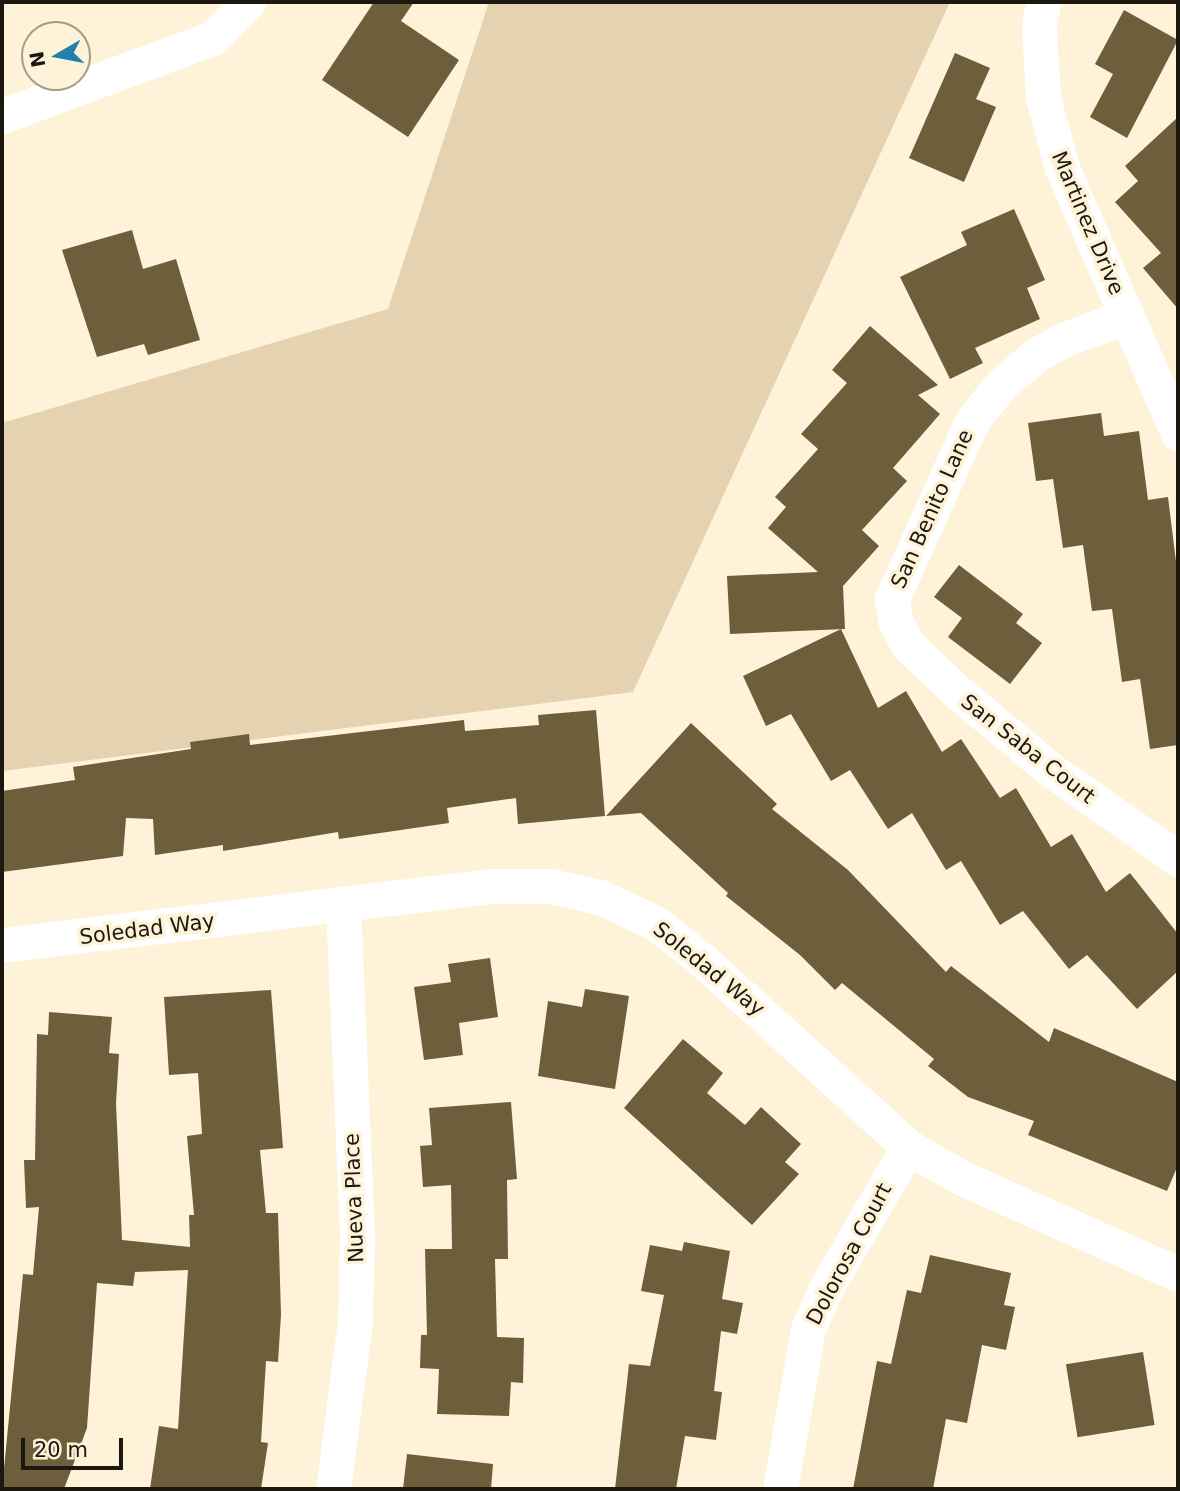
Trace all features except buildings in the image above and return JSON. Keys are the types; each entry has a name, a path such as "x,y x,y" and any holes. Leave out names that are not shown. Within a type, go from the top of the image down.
{"street":[{"path":"2,116 213,38 248,2"},
{"name":"Martinez Drive","path":"1043,2 1039,28 1043,98 1062,168 1178,435"},
{"name":"San Benito Lane","path":"895,620 892,599 901,570 972,421 1001,385 1036,355 1127,316"},
{"name":"San Saba Court","path":"895,620 908,645 954,689 1051,770 1178,859"},
{"name":"Soledad Way","path":"2,945 343,906 489,886 551,887 603,898 657,924 701,959 908,1147 962,1178 1178,1274"},
{"name":"Nueva Place","path":"333,1489 355,1322 356,1249 343,906"},
{"name":"Dolorosa Court","path":"780,1489 808,1329 826,1288 908,1147"}],"shaded area":[{"path":"489,2 950,2 633,692 2,771 2,423 388,309"}]}
